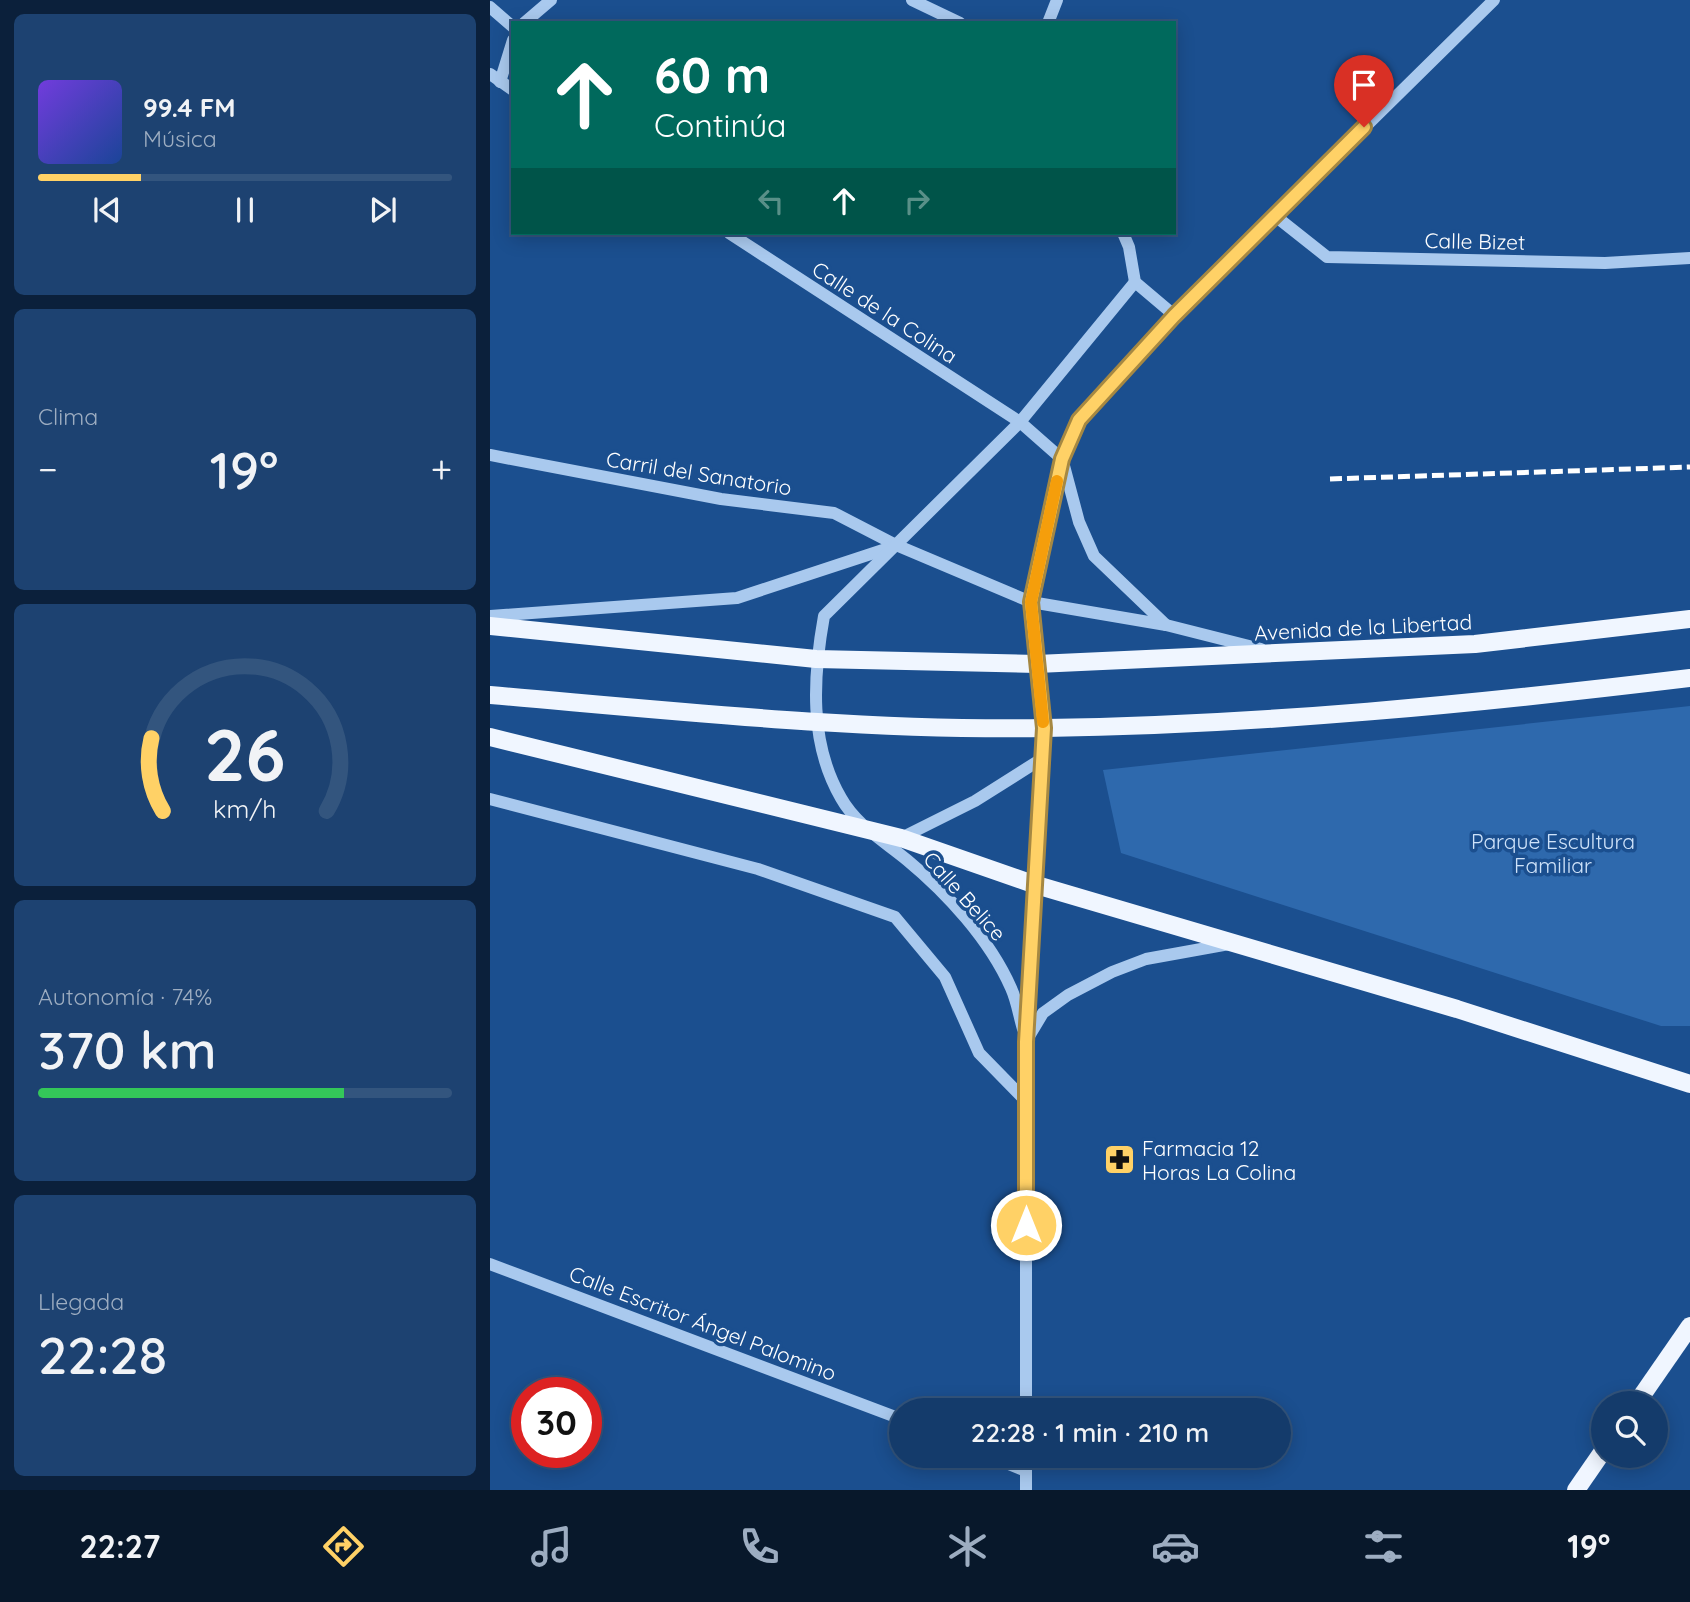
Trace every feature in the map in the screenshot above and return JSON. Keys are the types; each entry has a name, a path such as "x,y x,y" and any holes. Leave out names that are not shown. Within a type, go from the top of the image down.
{"main road":[{"name":"Avenida de la Libertad","path":"490,626 816,659 1037,664 1475,644 1690,619"},
{"path":"490,695 817,723 1044,728 1299,719 1489,702 1690,678"},
{"path":"490,737 901,838 1033,884 1526,1030 1690,1084"},
{"path":"1645,1391 1690,1326"},
{"path":"1576,1490 1591,1468"}],"street":[{"path":"526,21 551,0"},
{"path":"912,0 956,21"},
{"path":"1049,21 1057,0"},
{"path":"1031,602 1062,459 1079,420 1174,316 1494,0"},
{"path":"490,6 511,25"},
{"path":"511,44 495,78 511,89"},
{"name":"Calle Bizet","path":"1274,215 1327,257 1605,263 1690,258"},
{"name":"Calle de la Colina","path":"732,235 1020,422 1062,459"},
{"path":"1124,235 1129,247 1135,282 1174,316"},
{"path":"490,616 737,598 896,545 1020,422 1135,282"},
{"name":"Carril del Sanatorio","path":"490,455 721,499 834,513 896,545 1031,602 1166,625 1282,654"},
{"path":"1062,459 1079,522 1094,556 1166,625"},
{"name":"Calle Belice","path":"896,545 824,616 816,659 817,723 823,757 842,800 868,830 909,861 938,889 985,945 1012,989 1026,1042"},
{"name":"Calle Belice","path":"1026,1398 1026,1042 1044,728 1031,602"},
{"path":"901,838 975,801 1043,758"},
{"path":"490,799 758,869 895,918 945,977 979,1053 1026,1101"},
{"path":"1026,1042 1043,1013 1068,995 1112,972 1146,959 1234,943"},
{"name":"Calle Escritor Ángel Palomino","path":"490,1264 889,1414"},
{"path":"1019,1468 1026,1471 1026,1490"}],"green space":[{"name":"Parque Escultura Familiar","path":"1690,706 1690,1026 1661,1026 1121,853 1103,770"}],"railway":[{"path":"1330,479 1690,467"}],"slow traffic":[{"path":"1043,722 1031,602 1057,481"}],"place":[{"name":"Farmacia 12 Horas La Colina","path":"1119,1160"}],"route":[{"path":"1026,1225 1026,1042 1044,728 1031,602 1062,459 1079,420 1174,316 1364,127"}]}
